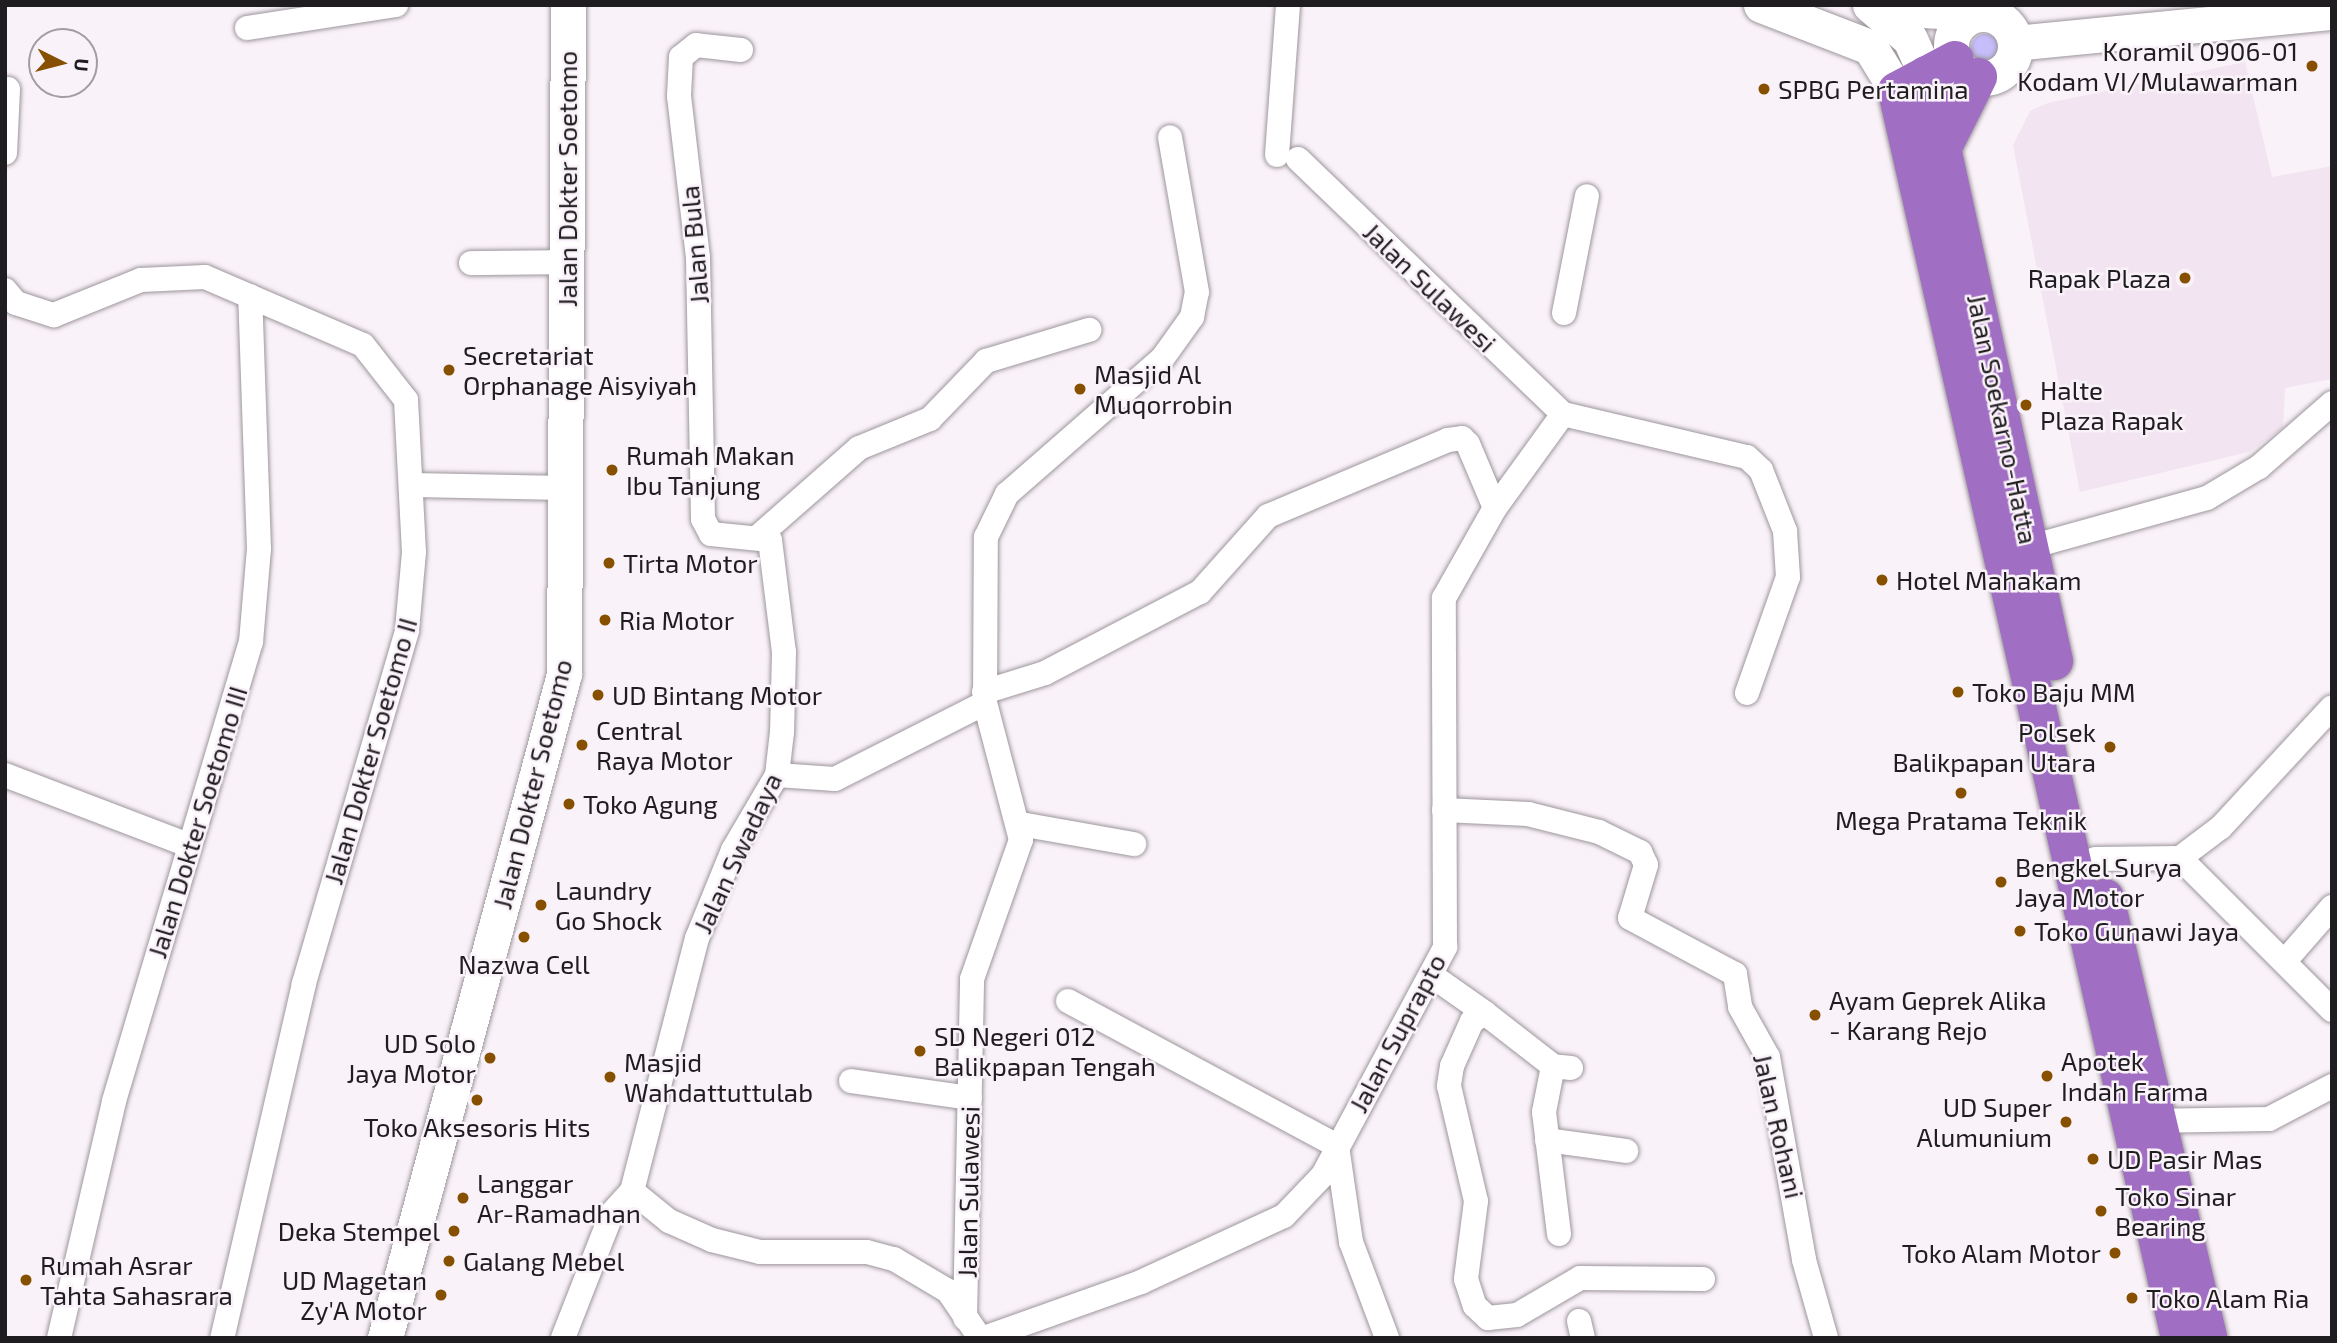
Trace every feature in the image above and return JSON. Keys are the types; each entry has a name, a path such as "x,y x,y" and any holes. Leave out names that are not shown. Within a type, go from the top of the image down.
{"highway":[{"name":"Jalan Soekarno-Hatta","path":"1939,76 1945,143 2095,859 2179,1338"},
{"name":"Jalan Soekarno-Hatta","path":"1939,76 2142,1122 2208,1338"}],"street":[{"path":"247,28 396,5"},
{"name":"Jalan Dokter Soetomo","path":"385,1338 564,674 568,5"},
{"name":"Jalan Sulawesi","path":"1288,5 1288,157 1563,414"},
{"path":"1761,5 1856,39 1881,58 1939,76 2004,70 2010,22"},
{"path":"1856,39 1872,6"},
{"path":"1872,6 2010,22"},
{"path":"1872,6 1910,39 1939,76"},
{"path":"1939,76 1961,23 2324,10"},
{"name":"Jalan Bula","path":"741,50 684,49 679,96 698,258 703,519 712,534 760,535"},
{"path":"5,153 8,89"},
{"path":"984,697 983,563 997,507 1161,359 1197,305 1170,136"},
{"path":"1564,313 1587,196"},
{"path":"471,263 566,262"},
{"name":"Jalan Dokter Soetomo II","path":"5,290 16,303 54,315 162,276 205,277 337,332 381,361 406,400 413,485 407,631 304,984 222,1338"},
{"name":"Jalan Dokter Soetomo III","path":"59,1338 114,1101 188,845 251,642 259,549 250,296"},
{"path":"760,535 859,447 930,419 986,361 1089,330"},
{"path":"2030,547 2207,498 2259,467 2332,403"},
{"path":"1563,414 1747,457 1769,482 1785,531 1788,577 1747,694"},
{"name":"Jalan Suprapto","path":"982,1338 1141,1282 1284,1216 1323,1175 1431,975 1447,932 1442,610 1450,584 1495,508 1563,414"},
{"path":"777,775 835,779 984,697 1045,673 1199,592 1268,516 1448,440 1462,438 1468,444 1495,508"},
{"path":"413,485 565,488"},
{"name":"Jalan Swadaya","path":"632,1191 696,938 733,850 777,775 784,652 774,555 770,540 760,535"},
{"name":"Jalan Sulawesi","path":"965,1318 974,962 1017,862 1020,824 984,697"},
{"path":"2095,859 2180,859 2221,827 2332,708"},
{"path":"5,775 188,845"},
{"name":"Jalan Rohani","path":"1444,810 1528,814 1599,832 1640,852 1646,864 1630,918 1735,974 1740,1007 1768,1057 1804,1260 1826,1338"},
{"path":"1020,824 1134,845"},
{"path":"2180,859 2332,1010"},
{"path":"2284,961 2332,907"},
{"path":"1431,975 1562,1067 1544,1112 1559,1234"},
{"path":"1068,1000 1337,1146 1351,1242 1387,1338"},
{"path":"1485,1013 1467,1031 1449,1086 1474,1180 1466,1279 1475,1306 1500,1318 1532,1310 1580,1278 1703,1279"},
{"path":"851,1081 970,1098"},
{"path":"2142,1122 2269,1119 2332,1086"},
{"path":"1547,1140 1626,1151"},
{"path":"563,1338 612,1213 632,1191 669,1221 760,1252 867,1252 894,1259 931,1276 982,1338"}],"shaded area":[{"path":"1985,34 1995,38 1999,48 1995,58 1985,62 1975,58 1971,48 1975,38"},
{"name":"Rapak Plaza","path":"2245,62 2272,177 2332,166 2332,379 2285,388 2283,428 2249,452 2080,492 2013,145 2030,111 2048,103"}],"place":[{"name":"Koramil 0906-01 Kodam VI/Mulawarman","path":"2312,66"},
{"name":"SPBG Pertamina","path":"1764,89"},
{"name":"Rapak Plaza","path":"2185,278"},
{"name":"Secretariat Orphanage Aisyiyah","path":"449,370"},
{"name":"Masjid Al Muqorrobin","path":"1080,389"},
{"name":"Halte Plaza Rapak","path":"2026,405"},
{"name":"Rumah Makan Ibu Tanjung","path":"612,470"},
{"name":"Tirta Motor","path":"609,563"},
{"name":"Hotel Mahakam","path":"1882,580"},
{"name":"Ria Motor","path":"605,620"},
{"name":"Toko Baju MM","path":"1958,692"},
{"name":"UD Bintang Motor","path":"598,695"},
{"name":"Central Raya Motor","path":"582,745"},
{"name":"Polsek Balikpapan Utara","path":"2110,747"},
{"name":"Mega Pratama Teknik","path":"1961,793"},
{"name":"Toko Agung","path":"569,804"},
{"name":"Bengkel Surya Jaya Motor","path":"2001,882"},
{"name":"Laundry Go Shock","path":"541,905"},
{"name":"Toko Gunawi Jaya","path":"2020,931"},
{"name":"Nazwa Cell","path":"524,937"},
{"name":"Ayam Geprek Alika - Karang Rejo","path":"1815,1015"},
{"name":"SD Negeri 012 Balikpapan Tengah","path":"920,1051"},
{"name":"UD Solo Jaya Motor","path":"490,1058"},
{"name":"Apotek Indah Farma","path":"2047,1076"},
{"name":"Masjid Wahdattuttulab","path":"610,1077"},
{"name":"Toko Aksesoris Hits","path":"477,1100"},
{"name":"UD Super Alumunium","path":"2066,1122"},
{"name":"UD Pasir Mas","path":"2093,1159"},
{"name":"Langgar Ar-Ramadhan","path":"463,1198"},
{"name":"Toko Sinar Bearing","path":"2101,1211"},
{"name":"Deka Stempel","path":"454,1231"},
{"name":"Toko Alam Motor","path":"2115,1253"},
{"name":"Galang Mebel","path":"449,1261"},
{"name":"Rumah Asrar Tahta Sahasrara","path":"26,1280"},
{"name":"UD Magetan Zy'A Motor","path":"441,1295"},
{"name":"Toko Alam Ria","path":"2132,1298"}]}
